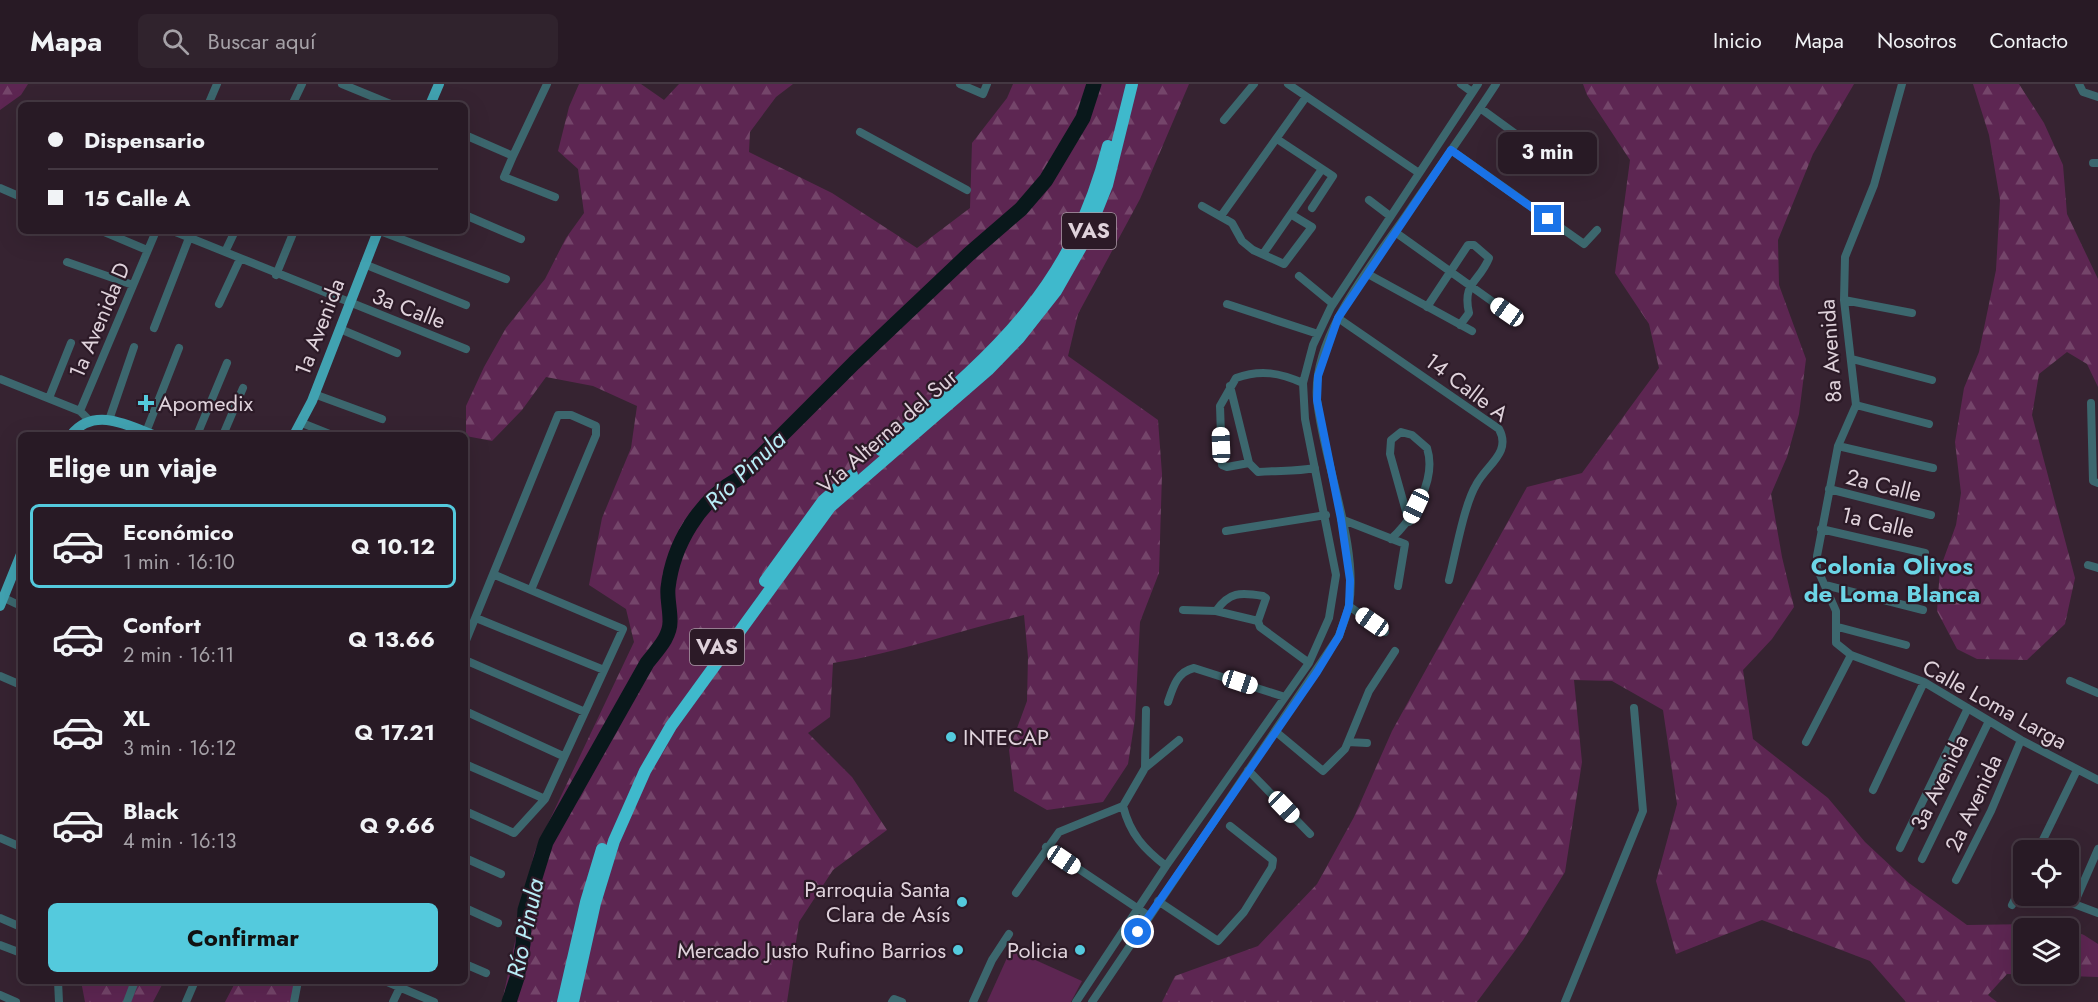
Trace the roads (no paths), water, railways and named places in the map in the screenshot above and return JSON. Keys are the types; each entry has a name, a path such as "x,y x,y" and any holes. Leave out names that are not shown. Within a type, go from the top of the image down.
{"highway":[{"name":"Vía Alterna del Sur","path":"999,352 1048,285 1076,236 1099,182 1125,84"},
{"name":"Vía Alterna del Sur","path":"573,1002 596,903 614,841 645,771 671,726 830,507 985,366 1056,291 1085,240 1107,185 1132,84"},
{"name":"Vía Alterna del Sur","path":"563,1002 586,902 603,849 638,767 665,721 823,501 985,366"}],"main road":[{"path":"431,102 439,84"},
{"name":"1a Avenida","path":"296,432 314,394 378,234"},
{"path":"75,432 89,420 105,419 144,432"},
{"path":"1,600 18,561"}],"street":[{"path":"209,102 216,84"},
{"path":"293,102 302,84"},
{"path":"342,84 386,102"},
{"path":"547,84 504,177 555,197"},
{"path":"960,84 983,94 987,84"},
{"path":"1224,120 1254,84"},
{"path":"1288,84 1419,174"},
{"path":"1461,84 1472,92"},
{"path":"1076,1002 1166,866 1309,663 1329,618 1336,575 1303,403 1305,368 1333,304 1478,84"},
{"path":"1092,1002 1158,901 1309,684 1339,636 1349,606 1350,580 1341,519 1317,400 1318,376 1338,318 1366,273 1496,84"},
{"name":"8a Avenida","path":"1841,649 1836,643 1838,627 1836,610 1817,568 1821,529 1838,446 1856,405 1844,300 1845,257 1874,185 1902,84"},
{"path":"2079,84 2082,92 2098,97"},
{"path":"1221,216 1306,97"},
{"path":"1480,108 1532,145"},
{"path":"1457,115 1470,123"},
{"path":"860,132 967,190"},
{"path":"468,136 513,156"},
{"path":"1277,139 1333,177 1312,208"},
{"path":"1451,150 1584,244 1596,230"},
{"path":"1263,254 1322,169"},
{"path":"0,188 18,196"},
{"path":"1369,200 1390,216"},
{"path":"1202,206 1232,223 1242,241 1284,264 1312,227 1292,215"},
{"path":"468,216 521,239"},
{"path":"1395,232 1507,312"},
{"path":"109,234 147,250"},
{"name":"1a Avenida D","path":"89,420 80,411 155,234"},
{"name":"3a Calle","path":"182,234 276,275 466,349"},
{"path":"225,252 234,234"},
{"path":"276,275 293,234"},
{"path":"387,234 506,279"},
{"path":"154,328 189,238"},
{"path":"1427,307 1471,243 1489,258 1469,286 1466,294 1468,313 1460,325"},
{"path":"1371,245 1381,252"},
{"path":"219,304 240,259"},
{"path":"67,262 133,285"},
{"path":"364,264 466,304"},
{"path":"1366,273 1472,331"},
{"path":"1299,276 1333,304"},
{"path":"1844,300 1912,313"},
{"path":"1227,304 1318,334"},
{"name":"14 Calle A","path":"1338,318 1499,429 1504,438 1502,451 1475,485 1449,580"},
{"path":"339,328 397,353"},
{"path":"49,398 71,343"},
{"path":"105,419 134,347"},
{"path":"151,432 179,348"},
{"path":"1852,359 1932,380"},
{"path":"198,432 227,363"},
{"path":"1249,463 1227,467 1222,465 1220,406 1230,385 1236,378 1251,372 1280,373 1303,383"},
{"path":"0,379 80,411"},
{"path":"1230,385 1249,463 1258,472 1283,469 1292,472 1315,468"},
{"path":"224,432 243,388"},
{"path":"314,394 382,420"},
{"path":"2091,403 2093,481 2098,483"},
{"path":"1856,405 1929,424"},
{"path":"468,636 495,575 525,492 558,415 571,415 597,428 596,435 531,590"},
{"path":"302,423 324,432"},
{"path":"1391,539 1409,522 1424,489 1430,457 1427,448 1421,442 1401,432 1391,441 1390,454 1409,522"},
{"path":"1309,436 1324,433"},
{"path":"1838,446 1933,468"},
{"name":"2a Calle","path":"1829,489 1931,515"},
{"path":"1226,531 1326,515"},
{"path":"1341,519 1405,544 1398,586"},
{"name":"1a Calle","path":"1821,529 1925,553"},
{"path":"2088,565 2098,568"},
{"path":"468,812 514,833 545,799 623,629 495,575"},
{"path":"1825,585 1923,610"},
{"path":"1216,611 1225,598 1237,595 1263,596 1266,598 1258,621"},
{"path":"1,600 18,605"},
{"path":"1349,606 1385,632"},
{"path":"1183,610 1216,611 1258,621 1265,633 1309,663"},
{"path":"476,618 604,670"},
{"path":"1838,627 1906,645"},
{"name":"Calle Loma Larga","path":"1841,649 1851,655 1924,682 2021,740 2098,780"},
{"path":"1275,731 1323,771 1345,749 1369,691 1395,651"},
{"path":"1806,742 1851,655"},
{"path":"468,661 585,712"},
{"path":"1168,702 1179,677 1194,668 1285,697"},
{"path":"0,676 18,684"},
{"path":"1299,677 1309,684"},
{"path":"2070,681 2098,693"},
{"path":"1873,790 1924,682"},
{"path":"1565,1002 1643,811 1634,708"},
{"path":"1899,848 1968,708"},
{"path":"1145,768 1146,710"},
{"path":"468,712 563,756"},
{"name":"3a Avenida","path":"1922,859 1989,721"},
{"path":"1016,893 1059,832 1124,806 1145,768 1179,740"},
{"name":"2a Avenida","path":"1956,880 1991,811 2021,740"},
{"path":"1348,742 1367,743"},
{"path":"468,765 545,799"},
{"path":"1248,770 1310,834"},
{"path":"2043,840 2077,770"},
{"path":"1124,806 1129,827 1145,850 1166,866"},
{"path":"1158,901 1218,941 1244,912 1272,867 1273,860 1230,826"},
{"path":"0,838 18,846"},
{"path":"1046,848 1149,916"},
{"path":"2098,849 2074,904 2098,913"},
{"path":"468,859 501,874"},
{"path":"468,909 498,923"},
{"path":"0,918 18,926"},
{"path":"973,1002 992,960 1009,934"},
{"path":"0,945 18,953"},
{"path":"468,965 486,973"},
{"path":"58,984 59,1002"},
{"path":"127,1002 134,984"},
{"path":"186,1002 194,984"},
{"path":"294,1002 297,984"},
{"path":"393,1002 401,984 434,1002"},
{"path":"0,996 16,1002"}],"waterway":[{"name":"Río Pinula","path":"509,1002 517,978 523,944 525,910 546,842 647,663 666,638 670,626 668,592 671,572 682,540 691,525 712,499 738,479 854,363 969,254 1021,209 1046,180 1083,118 1094,84"}],"place":[{"name":"Apomedix","path":"146,403"},
{"name":"INTECAP","path":"951,737"},
{"name":"Parroquia Santa Clara de Asís","path":"962,902"},
{"name":"Mercado Justo Rufino Barrios","path":"958,950"},
{"name":"Policia","path":"1080,950"}],"district":[{"name":"Colonia Olivos de Loma Blanca","path":"1892,579"}]}
